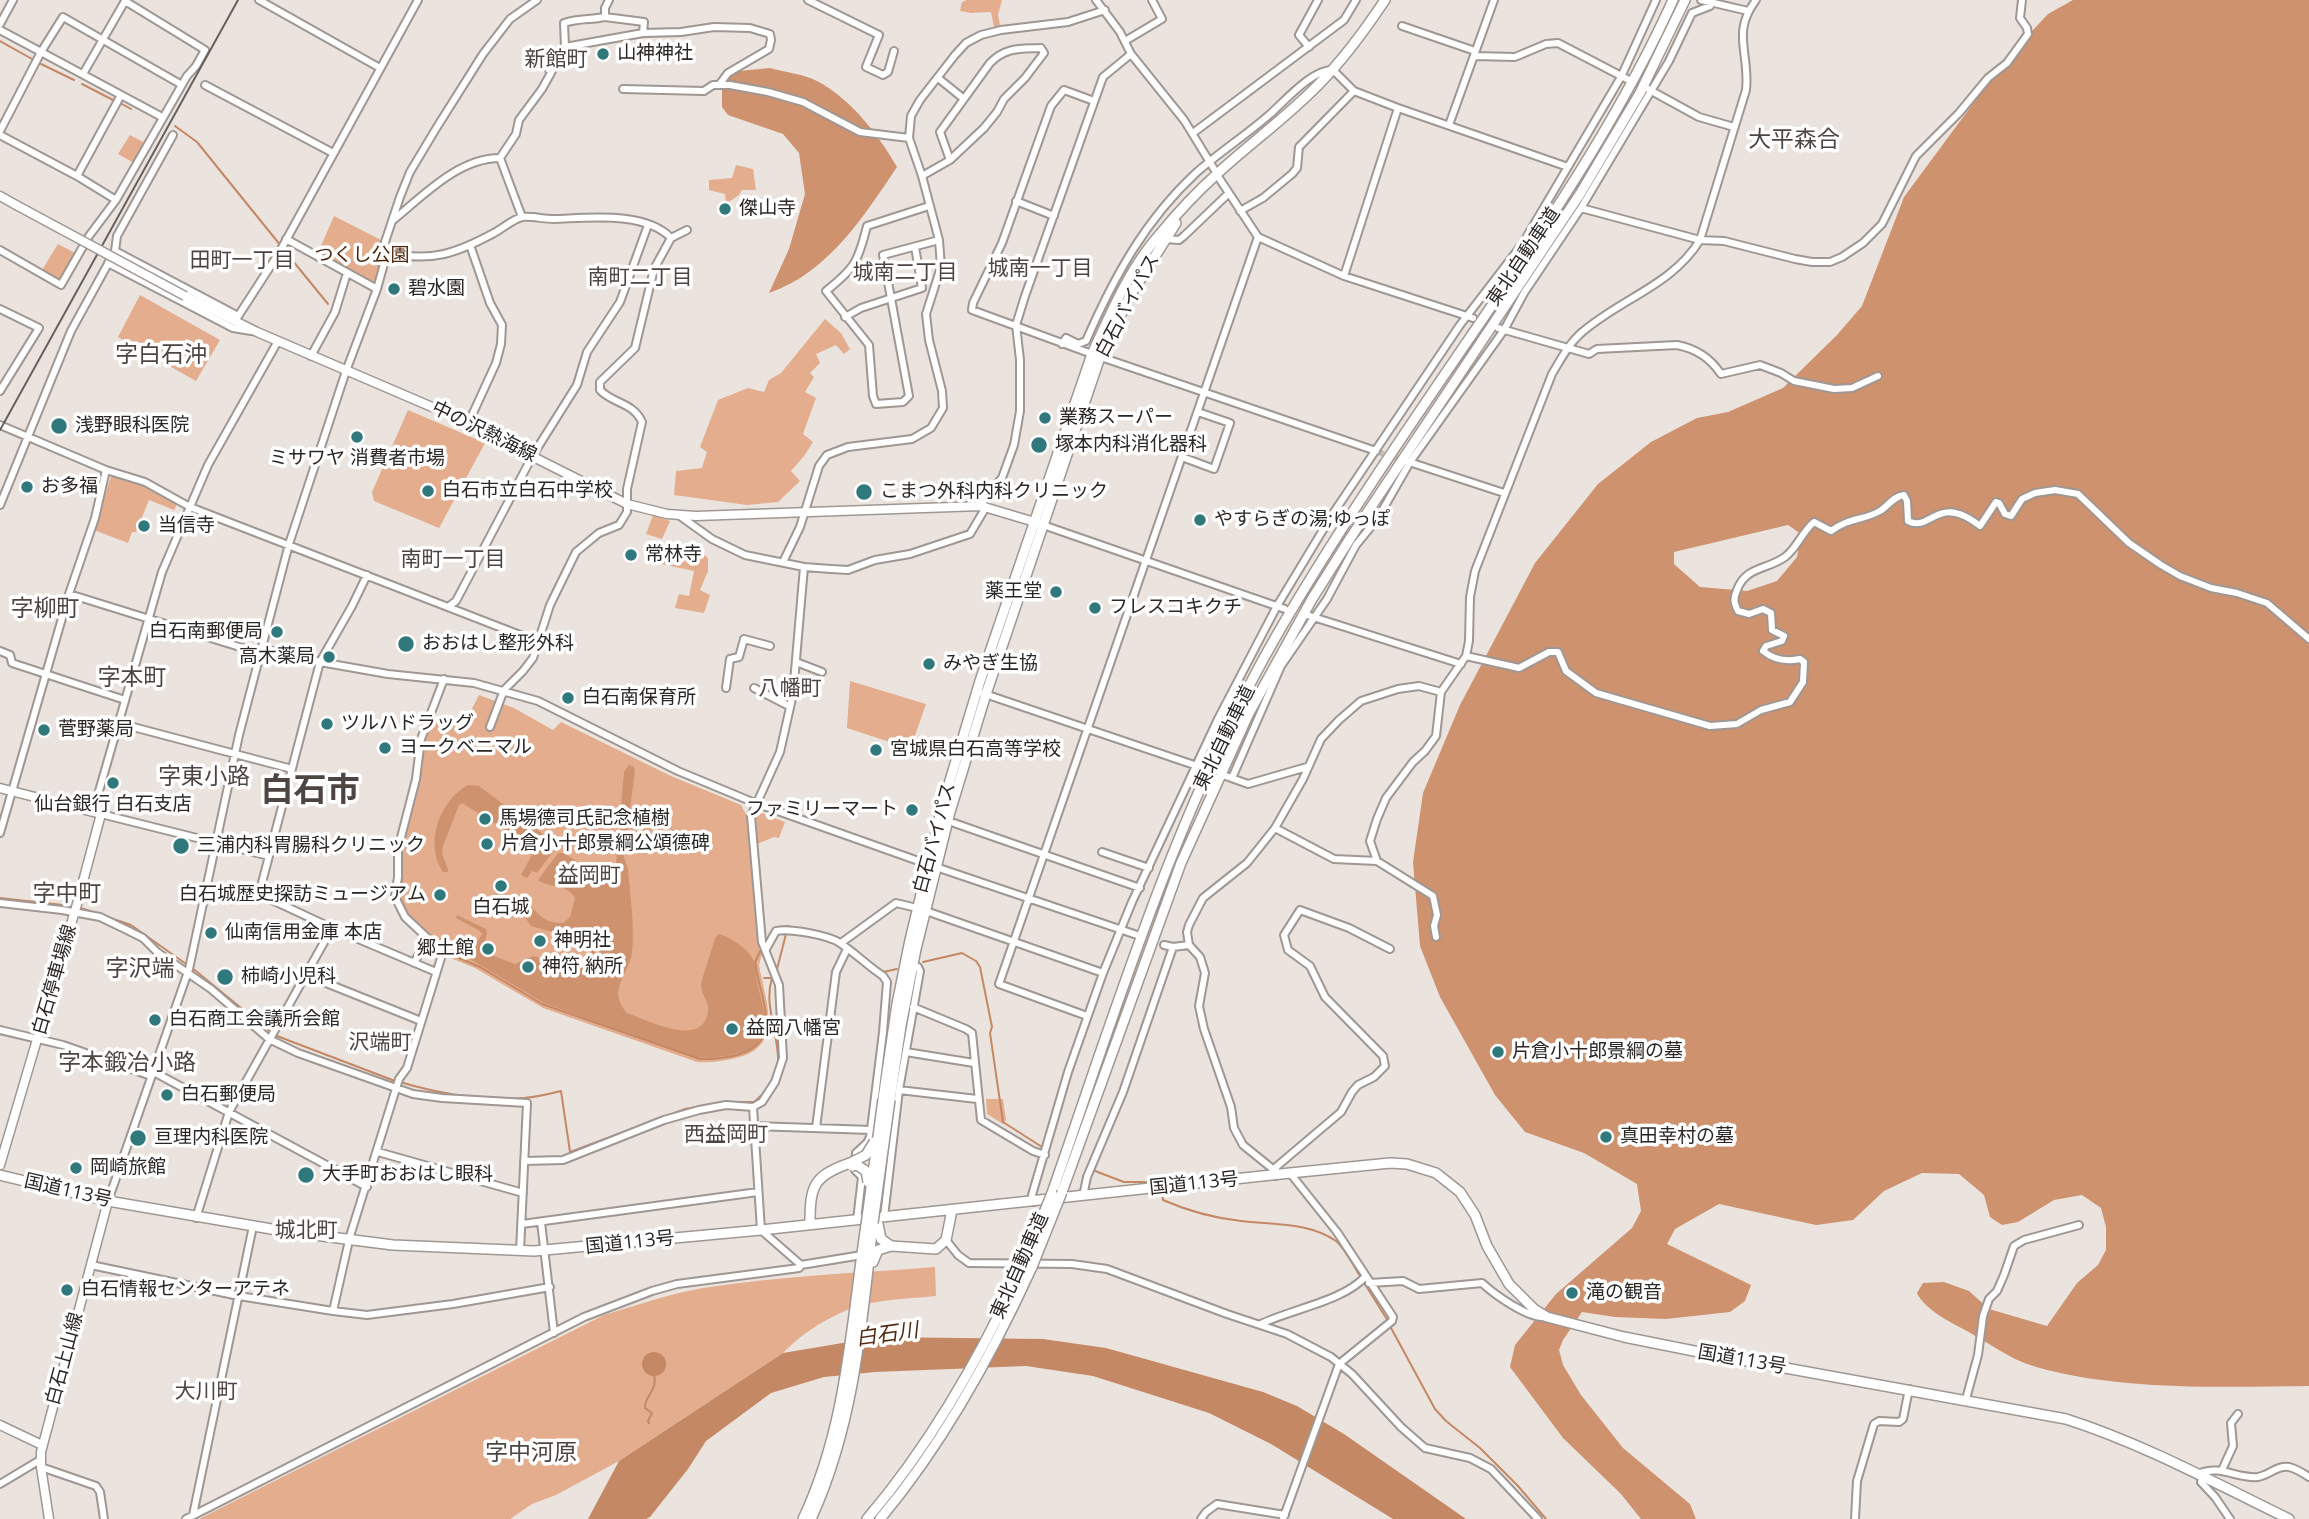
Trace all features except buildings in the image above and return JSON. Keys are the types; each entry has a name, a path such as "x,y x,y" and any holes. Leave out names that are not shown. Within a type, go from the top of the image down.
{"highway":[{"name":"白石バイパス","path":"811,1519 839,1413 867,1268 862,1251 881,1196 886,1100 902,978 982,692 1096,356 1133,271 1159,234 1219,171 1287,115 1333,70 1385,0"},
{"name":"東北自動車道","path":"880,1519 952,1418 996,1343 1032,1268 1163,879 1237,709 1276,636 1331,547 1581,171 1629,88 1673,0"},
{"name":"東北自動車道","path":"867,1519 905,1471 943,1414 985,1343 1022,1267 1057,1192 1181,863 1249,713 1306,609 1351,537 1587,183 1640,93 1685,0"},
{"name":"白石バイパス","path":"1096,356 1164,239 1193,199"},
{"name":"白石バイパス","path":"803,1519 816,1501 838,1450 848,1406 867,1268 874,1131 886,1100 921,910"},
{"path":"810,1224 810,1200 815,1184 820,1177 866,1155 873,1146 874,1131"},
{"name":"国道113号","path":"0,1175 108,1201 196,1218 349,1240 393,1245 546,1251 810,1224 870,1222 952,1210 1290,1173 1390,1163 1407,1164 1436,1173 1454,1187 1468,1203 1487,1247 1509,1284 1534,1309 1547,1317 1688,1350 2067,1419 2200,1476 2289,1519"},
{"path":"851,1164 866,1171 870,1222 881,1239 891,1246"},
{"path":"867,1268 878,1250 891,1246 936,1249 946,1240 952,1210"}],"main road":[{"name":"中の沢熱海線","path":"0,196 185,296 236,318 257,332 468,424 627,504 680,516 984,507 1039,524"},
{"path":"0,788 97,813"},
{"name":"白石停車場線","path":"0,1165 76,909 97,813"},
{"name":"白石上山線","path":"49,1519 40,1463 42,1445 108,1201"},
{"path":"0,1425 42,1445"}],"street":[{"path":"0,24 13,0"},
{"path":"259,0 380,68"},
{"path":"115,251 236,318 283,245 418,0"},
{"path":"108,1201 189,968 260,650 301,500 377,289 387,253 385,242 391,222 410,172 460,88 510,19 537,0"},
{"path":"605,17 609,0"},
{"path":"808,0 879,35 866,66 883,75 888,72 894,51"},
{"path":"1097,0 1132,54 1193,133 1214,169"},
{"path":"1125,41 1162,19 1152,0"},
{"path":"1309,47 1298,35 1318,0"},
{"path":"1193,133 1344,20 1356,0"},
{"path":"1449,125 1494,0"},
{"path":"1033,1202 1032,1195 1059,1101 1103,973 1120,929 1217,719 1277,606 1332,515 1524,243 1624,78 1656,0"},
{"path":"1700,0 1748,11"},
{"path":"1377,861 1370,841 1377,818 1393,789 1436,736 1441,692 1466,656 1470,597 1475,570 1552,374 1566,349 1581,334 1605,315 1677,270 1700,240 1746,90 1748,73 1742,27 1756,0"},
{"path":"1581,208 1700,240 1724,241 1812,262 1830,262 1863,243 1882,224 1916,156 1959,113 1988,78 2007,63 2028,34 2027,27 2020,18 2022,0"},
{"path":"0,250 61,285 89,236 116,200 162,117 205,50 125,1 83,74"},
{"path":"1232,778 1281,666 1316,617 1356,545 1378,518 1408,462 1581,208 1683,35 1692,13 1710,6 1712,1"},
{"path":"783,562 794,541 819,466 827,455 848,447 912,439 931,428 943,408 926,314 941,267 939,240 909,138 911,116 920,100 966,43 1001,30 1068,22 1105,10"},
{"path":"116,200 0,133 41,52 64,17 182,85"},
{"path":"643,33 645,22 605,17 588,20 582,18 564,23 565,47 643,33 681,32 728,26 762,30 769,34 769,48 728,73 719,85"},
{"path":"1402,26 1475,53 1515,57 1546,44 1558,43 1624,78"},
{"path":"0,30 162,117"},
{"path":"922,176 950,160 984,128 998,112 1004,99 1044,53 1041,48 1011,49 1000,53 940,132 950,160"},
{"path":"680,516 712,539 745,555 803,566 849,569 874,560 909,554 970,534 984,507 986,496 1002,478 1016,433 1020,411 1020,360 1016,325 1103,77 1132,54"},
{"path":"500,158 516,134 519,120 552,71 549,70"},
{"path":"1062,344 1066,338 1078,344 1086,341 1108,292 1147,227 1167,204 1209,162 1320,71 1333,70 1354,91 1568,167"},
{"path":"938,78 964,99"},
{"path":"205,85 333,153"},
{"path":"623,89 704,91 713,85 747,88 803,102 860,132 909,138"},
{"path":"1650,89 1699,117 1734,127"},
{"path":"1094,101 1064,90 1051,106 998,253 972,310 1096,356 1377,451"},
{"path":"1240,211 1263,198 1292,174 1297,168 1300,145 1354,91"},
{"path":"77,176 121,95"},
{"path":"1344,276 1398,108"},
{"path":"0,505 71,331 115,251 117,236 173,135"},
{"path":"391,222 448,176 488,158 500,158"},
{"path":"500,158 522,217"},
{"path":"1219,177 1258,237 1344,276 1470,318"},
{"path":"1164,239 1179,240 1228,193"},
{"path":"1016,201 1054,216"},
{"path":"929,206 867,226 860,256 849,273 826,291 869,345 876,404 903,402 909,396 883,256 939,240"},
{"path":"387,253 410,258 429,258 470,245 522,217 610,216 662,228 671,238"},
{"path":"448,607 456,601 533,455 577,385 587,352 620,302 648,225"},
{"path":"490,727 504,690 533,657 550,605 576,552 599,533 619,525 627,512 631,471 642,422 629,405 605,395 600,390 600,382 635,348 653,269 671,238 687,230"},
{"path":"1087,1016 999,984 1258,237"},
{"path":"283,245 377,289"},
{"path":"468,424 496,363 502,325 490,303 470,245"},
{"path":"845,317 861,308 922,288 915,247"},
{"path":"108,262 233,328 257,332"},
{"path":"311,356 335,312 347,273"},
{"path":"0,309 39,328 0,391"},
{"path":"1501,329 1589,355 1597,349 1677,345 1690,347 1702,353 1721,374 1760,365 1794,381 1834,389 1852,388 1878,376"},
{"path":"269,856 97,813 118,723 162,572 208,465 278,341"},
{"path":"1182,457 1213,473 1231,420 1198,412"},
{"path":"0,425 106,470 145,482 190,507 538,642"},
{"path":"1408,462 1504,493"},
{"path":"0,833 69,594 95,518 106,470"},
{"path":"1466,656 1519,668 1549,652 1558,652 1566,671 1596,693 1710,726 1737,724 1761,710 1790,702 1803,682 1804,662 1800,659 1789,662 1770,657 1762,651 1766,646 1782,641 1784,636 1772,630 1771,613 1763,609 1753,614 1738,611 1734,599 1738,586 1748,573 1788,555 1804,530 1814,522 1831,531 1849,519 1869,516 1882,510 1898,496 1904,495 1907,500 1908,521 1912,523 1919,524 1948,510 1962,514 1980,526 1996,502 2005,514 2011,516 2022,499 2055,490 2067,491 2084,498 2129,543 2161,565 2211,588 2267,603 2309,639"},
{"path":"1039,524 1285,609"},
{"path":"524,1161 563,1160 688,1112 726,1105 753,1108 768,1095 775,1082 783,1058 778,979 765,946 751,816 780,752 796,663 803,566"},
{"path":"367,575 320,662 258,894 436,972"},
{"path":"69,594 260,650 388,674 444,679 504,690 562,711 678,771 755,803 1137,935"},
{"path":"1307,615 1461,664"},
{"path":"726,688 730,659 739,657 744,639 771,646"},
{"path":"0,651 10,655 12,663 125,700"},
{"path":"796,663 822,672"},
{"path":"333,1311 349,1240 399,1079 407,1068 441,954 405,917 396,904 395,897 398,849 416,779 421,739 444,679"},
{"path":"1276,1176 1274,1170 1243,1145 1234,1128 1231,1107 1204,1029 1199,1006 1205,973 1200,957 1189,945 1186,932 1203,898 1247,863 1275,828 1321,738 1361,701 1398,689 1419,686 1441,692"},
{"path":"754,688 789,706"},
{"path":"982,692 1206,769"},
{"path":"118,723 292,769"},
{"path":"1223,775 1248,784 1307,767"},
{"path":"954,823 1140,887"},
{"path":"1275,828 1334,859 1377,861 1433,896 1437,915 1434,926 1436,937"},
{"path":"1102,852 1149,868"},
{"path":"0,903 76,909 100,917 143,938 157,952 189,968 269,1039 298,1053 396,1088 442,1098 527,1103 520,1251"},
{"path":"842,942 896,903 1103,973"},
{"path":"1276,1176 1276,1167 1341,1112 1357,1086 1374,1077 1385,1066 1383,1056 1325,997 1310,966 1288,950 1284,935 1300,910 1349,928 1390,949"},
{"path":"196,1218 229,1112 332,928"},
{"path":"765,946 776,931 786,929 842,942 887,982 874,1131 867,1143 856,1153 855,1170 862,1177 859,1198 870,1222"},
{"path":"414,963 428,938"},
{"path":"1164,945 1189,945"},
{"path":"1083,1196 1087,1177 1123,1092 1173,947"},
{"path":"816,1128 836,972 847,949"},
{"path":"870,1222 886,1196 899,1090 919,971 918,967 913,965"},
{"path":"306,975 421,1021"},
{"path":"887,982 902,978"},
{"path":"913,1007 966,1028 972,1033 981,1120 1033,1151 1045,1155"},
{"path":"0,1030 38,1038 152,1073 367,1186"},
{"path":"906,1052 974,1063"},
{"path":"899,1090 977,1099"},
{"path":"753,1108 761,1230 801,1265"},
{"path":"754,1126 874,1131"},
{"path":"377,1152 523,1193"},
{"path":"1201,1519 1217,1504 1284,1517 1339,1364 1393,1317 1388,1306 1364,1281 1337,1232 1290,1173"},
{"path":"522,1224 758,1192"},
{"path":"859,1198 886,1196"},
{"path":"541,1222 554,1333"},
{"path":"1966,1399 1978,1355 1983,1316 1989,1299 1997,1291 2014,1246 2024,1240 2079,1225"},
{"path":"193,1515 253,1226"},
{"path":"946,1240 958,1255 969,1263 1072,1264 1107,1269 1287,1334 1324,1353 1352,1374 1418,1443 1433,1450 1470,1458 1491,1469 1538,1519"},
{"path":"186,1519 584,1317 677,1284 799,1268 801,1265 862,1251"},
{"path":"91,1265 239,1296 333,1311 378,1315 550,1287"},
{"path":"1261,1324 1335,1297 1364,1281 1403,1281 1419,1289 1482,1283 1524,1312 1540,1318 1547,1317"},
{"path":"1855,1519 1857,1481 1874,1424 1879,1421 1899,1422 1903,1419 1909,1389"},
{"path":"2222,1470 2233,1446 2231,1423 2238,1414"},
{"path":"0,1484 40,1463 96,1486 100,1492 104,1519"},
{"path":"2230,1519 2201,1482 2200,1476 2207,1470 2258,1476 2282,1466 2297,1469 2309,1478"}],"green space":[{"path":"1002,0 998,15 1001,30 995,32 991,12 960,11 962,2"},
{"path":"130,135 145,143 134,163 118,154"},
{"path":"736,165 753,169 756,190 742,190 726,204 725,194 709,190 709,180 732,178"},
{"name":"つくし公園","path":"334,216 385,242 387,253 377,289 317,255"},
{"path":"58,244 75,253 62,277 57,279 42,270"},
{"path":"140,295 220,340 196,381 118,337"},
{"path":"825,319 841,333 850,349 844,354 836,345 816,354 820,363 810,373 814,377 805,392 816,398 803,434 813,442 791,471 800,481 778,502 747,505 674,495 676,471 702,468 707,452 700,447 718,400 748,388 764,392 769,380 781,373"},
{"path":"408,410 485,443 439,528 374,501 372,492"},
{"path":"115,472 180,498 174,510 149,500 136,532 132,532 128,543 94,530 111,476"},
{"path":"653,515 670,521 662,539 646,534"},
{"path":"649,551 702,553 708,558 708,571 700,590 710,595 704,613 675,608 679,594 689,596 694,571 647,561"},
{"path":"850,681 926,704 911,747 847,728"},
{"path":"479,695 514,708 553,730 561,722 671,776 741,805 748,818 760,925 767,950 759,965 768,1007 767,1033 762,1044 752,1052 726,1060 697,1062 543,1008 475,968 441,954 414,926 395,897 398,849 423,731 433,718 462,728"},
{"path":"762,813 785,822 779,838 774,837 757,844 756,817"},
{"path":"986,1099 1003,1099 1006,1120 1003,1124 987,1114"},
{"path":"935,1267 936,1296 871,1303 835,1315 812,1329 783,1353 619,1461 556,1495 532,1504 510,1519 199,1519 604,1315 703,1288 790,1278"}],"shaded area":[{"path":"2073,0 2309,0 2309,1386 2170,1386 2099,1380 2065,1374 2033,1366 2007,1355 1939,1315 1926,1305 1917,1293 1923,1283 1944,1282 1969,1291 1989,1309 2047,1326 2077,1283 2098,1265 2106,1250 2106,1227 2101,1208 2082,1195 2054,1200 2018,1222 2002,1225 1990,1217 1984,1195 1959,1174 1922,1173 1884,1191 1853,1220 1816,1225 1719,1204 1675,1229 1667,1244 1751,1285 1745,1301 1730,1312 1666,1319 1615,1317 1582,1312 1559,1350 1563,1365 1581,1395 1623,1448 1690,1504 1696,1519 1641,1519 1621,1494 1563,1438 1510,1367 1515,1345 1556,1294 1632,1228 1641,1211 1637,1184 1584,1153 1525,1132 1495,1095 1440,997 1420,946 1413,862 1423,793 1460,705 1535,563 1598,484 1651,442 1697,418 1728,412 1783,388 1837,335 1862,306 1904,197 2006,59 2048,14","holes":["1788,525 1801,534 1797,557 1777,581 1747,591 1700,587 1674,564 1674,552"]},
{"path":"770,68 817,81 841,97 872,130 897,167 858,223 827,257 790,284 769,293 789,249 805,194 799,153 783,134 728,115 722,107 722,90 729,72"},
{"path":"629,765 635,770 624,857 628,869 633,942 630,960 619,989 621,1005 627,1013 660,1026 696,1029 704,1023 708,1012 701,986 715,938 719,934 748,952 755,968 764,1023 761,1038 746,1051 725,1056 692,1056 544,1003 468,958 482,934 456,918 457,915 486,929 483,952 515,964 533,956 572,965 586,966 589,963 593,946 589,942 531,926 517,906 520,902 525,902 542,917 556,923 563,923 570,917 575,898 571,893 538,880 558,853 564,853 602,878 607,880 615,876 624,772"},
{"path":"468,785 479,786 555,843 555,849 537,873 532,871 527,878 521,875 533,853 531,846 462,803 443,846 442,854 448,872 443,872 435,849 438,824 449,801"},
{"path":"878,1337 1043,1339 1106,1348 1263,1392 1297,1406 1344,1434 1466,1519 1393,1519 1271,1444 1209,1413 1093,1376 1026,1366 875,1372 824,1377 771,1393 706,1441 688,1469 650,1517 588,1519 619,1461 783,1353"},
{"path":"654,1352 662,1356 666,1364 662,1372 654,1376 646,1372 642,1364 646,1356"}],"waterway":[{"path":"0,41 32,59"},
{"path":"41,64 74,80"},
{"path":"82,84 113,100"},
{"path":"122,104 131,109"},
{"path":"175,126 197,142 281,246"},
{"path":"284,250 328,304"},
{"path":"399,899 402,847 421,773"},
{"path":"0,898 72,906"},
{"path":"78,907 131,925 186,964"},
{"path":"775,928 787,926 800,929"},
{"path":"765,943 772,933"},
{"path":"776,973 786,934"},
{"path":"830,935 841,939"},
{"path":"758,978 755,962 762,948"},
{"path":"923,962 962,953 976,961 980,967 992,1027 990,1033 1003,1122 1042,1147"},
{"path":"459,958 480,967 542,1004 700,1059 734,1056 754,1047 761,1040 766,1017 758,978"},
{"path":"873,965 883,972 897,969"},
{"path":"191,967 268,1030"},
{"path":"764,978 772,978 769,999 778,1065"},
{"path":"277,1036 395,1081"},
{"path":"400,1082 445,1093 494,1099 529,1098 561,1091 570,1152 651,1122"},
{"path":"727,1102 754,1102 765,1092"},
{"path":"659,1119 685,1109 707,1105"},
{"path":"1095,1171 1124,1182 1160,1182"},
{"path":"1162,1194 1163,1200 1201,1214 1314,1230 1336,1241 1360,1276"},
{"path":"1363,1281 1388,1321"},
{"path":"1390,1326 1435,1409 1480,1448 1546,1519"},
{"path":"649,1423 652,1413 645,1408 645,1404 654,1385 654,1375"}],"tunnel":[{"path":"1378,452 1405,461"}],"railway":[{"path":"0,430 238,0"}],"place":[{"name":"山神神社","path":"603,54"},
{"name":"傑山寺","path":"725,209"},
{"name":"碧水園","path":"394,289"},
{"name":"業務スーパー","path":"1045,418"},
{"name":"浅野眼科医院","path":"59,426"},
{"name":"ミサワヤ 消費者市場","path":"357,437"},
{"name":"塚本内科消化器科","path":"1039,445"},
{"name":"お多福","path":"27,487"},
{"name":"白石市立白石中学校","path":"428,491"},
{"name":"こまつ外科内科クリニック","path":"864,492"},
{"name":"やすらぎの湯;ゆっぽ","path":"1200,520"},
{"name":"当信寺","path":"144,526"},
{"name":"常林寺","path":"631,555"},
{"name":"薬王堂","path":"1056,592"},
{"name":"フレスコキクチ","path":"1095,608"},
{"name":"白石南郵便局","path":"277,632"},
{"name":"おおはし整形外科","path":"406,644"},
{"name":"高木薬局","path":"329,657"},
{"name":"みやぎ生協","path":"929,664"},
{"name":"白石南保育所","path":"568,698"},
{"name":"ツルハドラッグ","path":"327,724"},
{"name":"菅野薬局","path":"44,730"},
{"name":"ヨークベニマル","path":"385,748"},
{"name":"宮城県白石高等学校","path":"876,750"},
{"name":"仙台銀行 白石支店","path":"113,783"},
{"name":"ファミリーマート","path":"912,810"},
{"name":"馬場德司氏記念植樹","path":"485,819"},
{"name":"片倉小十郎景綱公頌德碑","path":"487,844"},
{"name":"三浦内科胃腸科クリニック","path":"181,846"},
{"name":"白石城","path":"501,886"},
{"name":"白石城歴史探訪ミュージアム","path":"440,895"},
{"name":"仙南信用金庫 本店","path":"211,933"},
{"name":"神明社","path":"540,941"},
{"name":"郷土館","path":"488,949"},
{"name":"神符 納所","path":"528,967"},
{"name":"柿崎小児科","path":"225,977"},
{"name":"白石商工会議所会館","path":"155,1020"},
{"name":"益岡八幡宮","path":"732,1029"},
{"name":"片倉小十郎景綱の墓","path":"1498,1052"},
{"name":"白石郵便局","path":"167,1095"},
{"name":"真田幸村の墓","path":"1606,1137"},
{"name":"亘理内科医院","path":"138,1138"},
{"name":"岡崎旅館","path":"76,1168"},
{"name":"大手町おおはし眼科","path":"306,1175"},
{"name":"白石情報センターアテネ","path":"67,1290"},
{"name":"滝の観音","path":"1572,1293"}],"district":[{"name":"新館町","path":"556,60"},
{"name":"大平森合","path":"1794,140"},
{"name":"田町一丁目","path":"242,261"},
{"name":"城南一丁目","path":"1040,269"},
{"name":"城南二丁目","path":"905,273"},
{"name":"南町二丁目","path":"640,278"},
{"name":"字白石沖","path":"161,355"},
{"name":"南町一丁目","path":"453,560"},
{"name":"字柳町","path":"45,609"},
{"name":"字本町","path":"132,678"},
{"name":"八幡町","path":"790,689"},
{"name":"字東小路","path":"204,777"},
{"name":"白石市","path":"310,792"},
{"name":"益岡町","path":"589,876"},
{"name":"字中町","path":"67,894"},
{"name":"字沢端","path":"140,969"},
{"name":"沢端町","path":"380,1043"},
{"name":"字本鍛冶小路","path":"127,1063"},
{"name":"西益岡町","path":"726,1135"},
{"name":"城北町","path":"306,1231"},
{"name":"大川町","path":"206,1392"},
{"name":"字中河原","path":"531,1453"}],"water label":[{"name":"白石川","path":"887,1335"}]}
